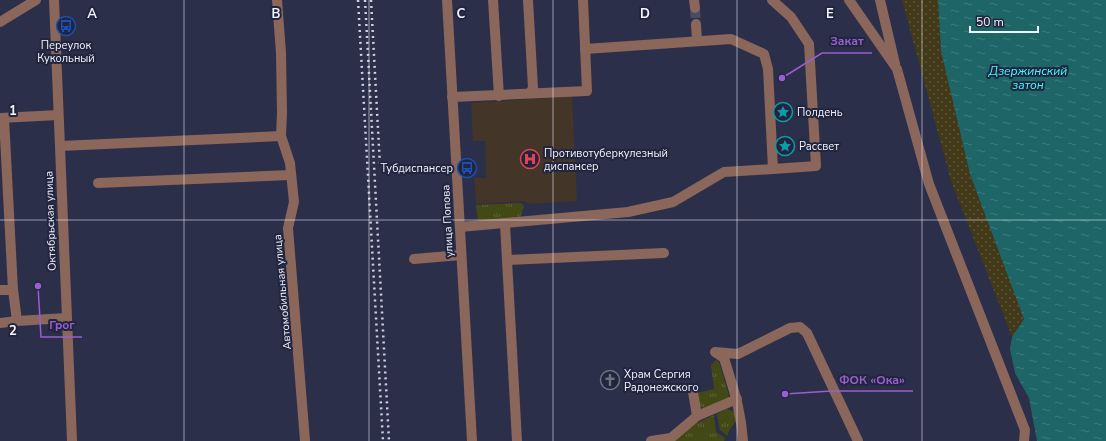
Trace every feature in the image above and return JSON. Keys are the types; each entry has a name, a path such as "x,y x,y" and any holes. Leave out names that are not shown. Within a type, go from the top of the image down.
{"street":[{"path":"0,22 36,0"},
{"name":"Октябрьская улица","path":"54,0 72,441"},
{"name":"Автомобильная улица","path":"277,0 281,53 282,113 280,136 290,163 294,202 288,228 305,441"},
{"name":"улица Попова","path":"447,0 472,441"},
{"path":"493,0 499,96"},
{"path":"528,0 533,88 530,93"},
{"path":"452,97 587,91 583,0"},
{"path":"460,227 628,212 673,202 724,172 816,166 809,44 791,17 772,0"},
{"path":"849,0 897,69"},
{"path":"880,0 897,69 929,184 1025,430 1024,441"},
{"path":"696,24 697,41"},
{"path":"585,49 731,39 764,54 768,69 773,169"},
{"path":"17,320 13,290 2,118 58,115"},
{"path":"60,146 280,136"},
{"path":"98,183 291,175"},
{"path":"505,224 517,441"},
{"path":"507,260 664,253"},
{"path":"414,259 461,255"},
{"path":"0,290 13,290"},
{"path":"0,323 17,320 66,318"},
{"path":"742,441 741,415 737,399 724,358 715,352 738,354 790,328 800,327 807,333 858,441"},
{"path":"693,392 697,416"},
{"path":"651,441 671,438 697,416 737,399"}],"shaded area":[{"name":"Противотуберкулезный диспансер","path":"572,96 577,201 530,204 524,201 476,204 474,178 486,178 485,141 473,141 471,103"}],"green space":[{"path":"521,203 524,206 520,218 478,221 476,205"},
{"path":"716,360 719,362 729,396 727,399 704,409 699,405 697,393 714,389 711,365"},
{"path":"727,409 735,412 738,419 730,429 727,436 720,430 717,414"},
{"path":"714,415 716,432 725,438 724,441 670,441 686,428"}],"sand":[{"path":"902,0 938,0 941,51 1024,319 1012,337 951,181"}],"water":[{"name":"Дзержинский затон","path":"938,0 1106,0 1106,441 1037,441 1029,398 1015,373 1010,349 1012,337 1024,319 970,174 941,51"}],"tunnel":[{"path":"695,8 696,24"}],"railway":[{"path":"358,0 383,441"},
{"path":"365,0 389,441"},
{"path":"371,0 380,166"}],"place":[{"name":"Переулок Кукольный","path":"66,26"},
{"name":"Закат","path":"782,78"},
{"name":"Полдень","path":"783,112"},
{"name":"Рассвет","path":"785,146"},
{"name":"Противотуберкулезный диспансер","path":"530,159"},
{"name":"Тубдиспансер","path":"467,168"},
{"name":"Грог","path":"38,286"},
{"name":"Храм Сергия Радонежского","path":"610,380"},
{"name":"ФОК «Ока»","path":"785,394"}]}
